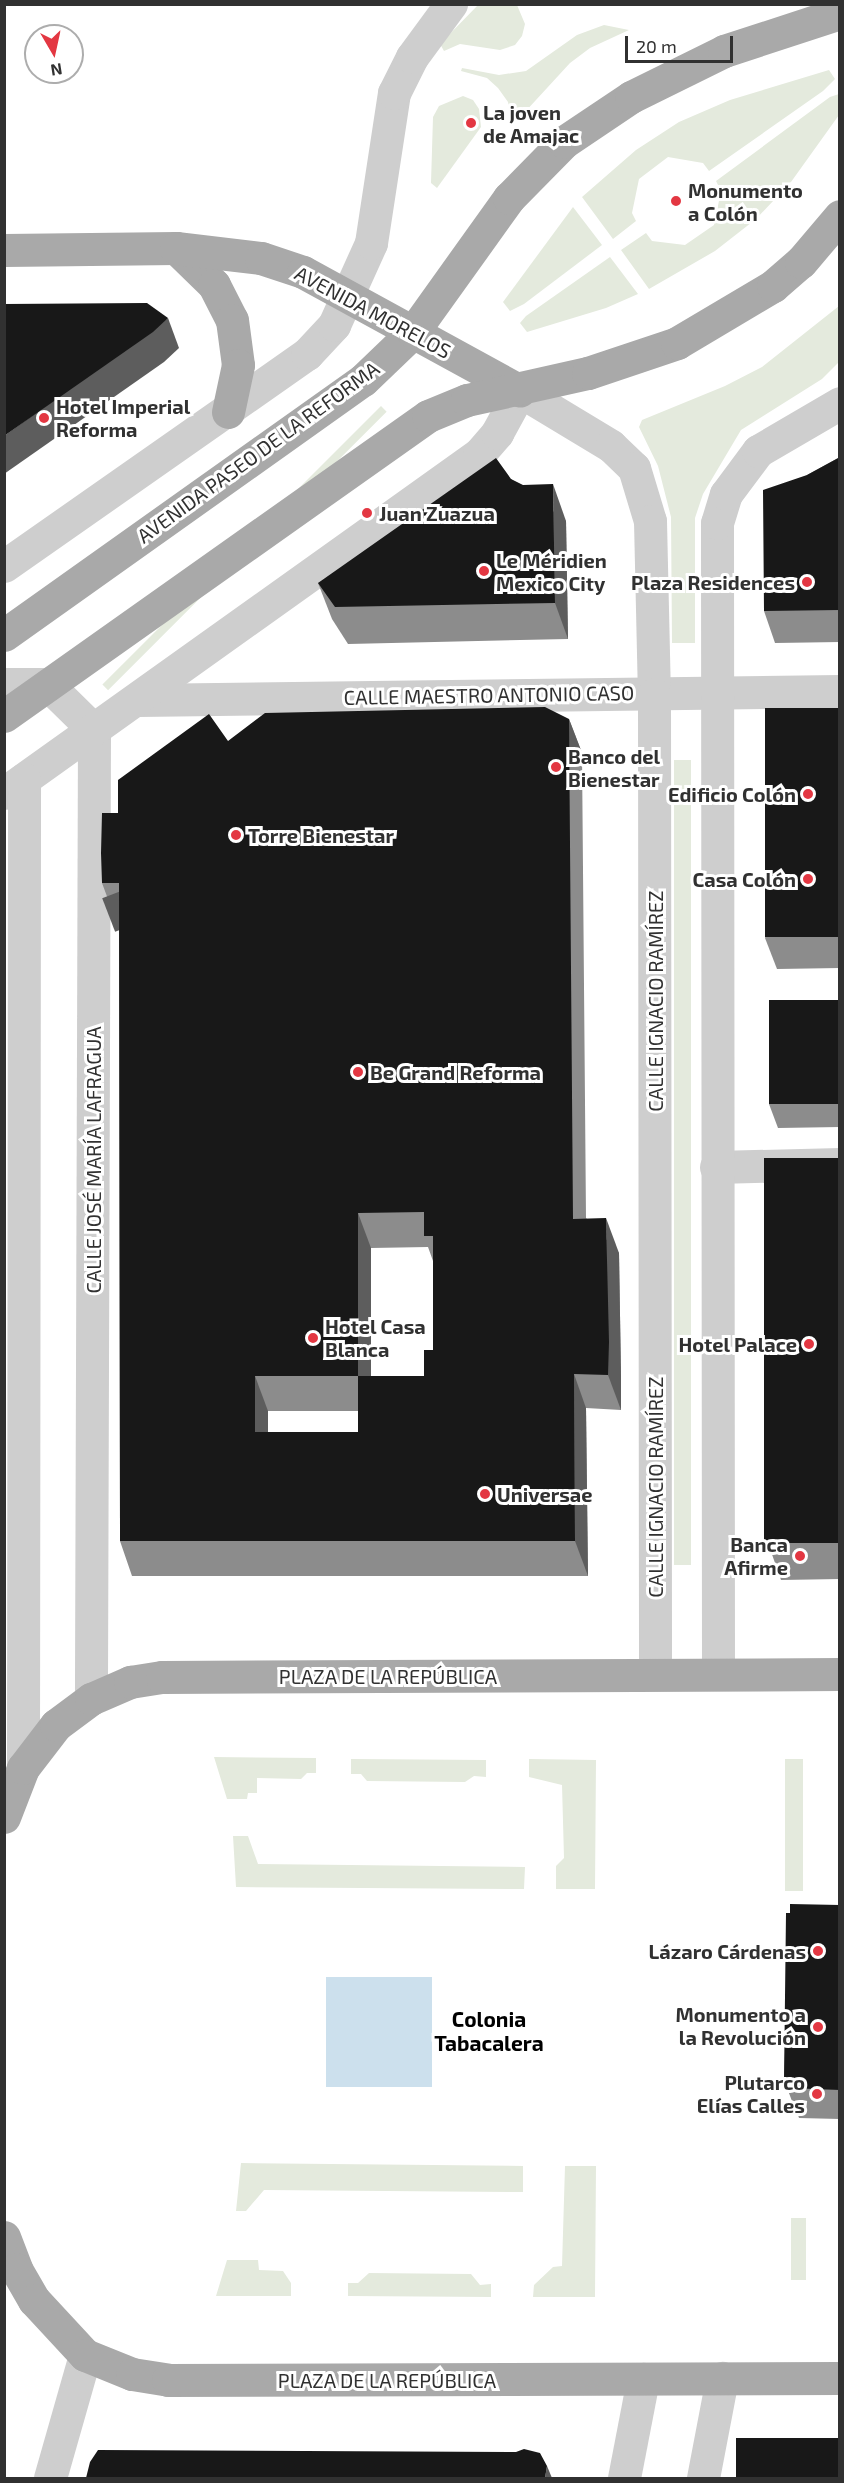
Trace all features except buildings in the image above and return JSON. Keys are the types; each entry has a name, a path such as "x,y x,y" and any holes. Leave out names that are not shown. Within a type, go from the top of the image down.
{"main road":[{"name":"AVENIDA PASEO DE LA REFORMA","path":"4,635 363,381 413,332 509,198 564,142 630,97 724,51 840,13"},
{"path":"4,716 428,416 467,400 520,391 588,373 677,343 740,309 801,262 840,216"},
{"name":"AVENIDA MORELOS","path":"4,250 176,248 261,258 303,272 350,296 520,391"},
{"path":"176,248 214,285 232,320 238,365 228,412"},
{"name":"PLAZA DE LA REPÚBLICA","path":"4,1817 23,1768 56,1725 91,1699 130,1682 162,1677 840,1674"},
{"name":"PLAZA DE LA REPÚBLICA","path":"4,2237 16,2269 34,2300 85,2355 132,2374 168,2380 840,2378"}],"street":[{"path":"4,566 228,412 307,354 334,325 350,296 375,224 384,140 394,93 412,57 451,4"},
{"path":"23,1768 14,786 138,700 479,454 497,433 520,391"},
{"name":"CALLE IGNACIO RAMÍREZ","path":"520,391 611,446 634,468 650,521 654,694 656,1674"},
{"path":"718,1674 715,693 717,524 726,494 758,451 840,403"},
{"path":"4,684 47,684 94,730"},
{"name":"CALLE MAESTRO ANTONIO CASO","path":"138,700 840,691"},
{"name":"CALLE JOSÉ MARÍA LAFRAGUA","path":"91,1699 94,730"},
{"path":"716,1167 840,1164"},
{"path":"50,2478 85,2355"},
{"path":"703,2478 722,2378"},
{"path":"624,2478 644,2379"}],"shaded area":[{"path":"478,5 517,5 525,24 522,36 515,45 500,50 460,44 444,51 440,44"},
{"path":"604,25 629,30 590,48 570,63 513,125 508,102 498,88 487,78 461,71 462,68 499,75 526,71 577,35"},
{"path":"829,70 835,79 823,91 709,171 703,163 668,157 639,179 632,213 636,221 613,239 582,197 636,150 679,122 730,100"},
{"path":"839,94 839,115 791,182 756,219 715,251 649,289 621,250 646,233 652,241 685,245 714,225 721,191 716,181 830,97"},
{"path":"463,96 473,100 479,109 481,127 437,188 431,183 433,117 439,106"},
{"path":"573,207 602,245 524,304 510,311 503,302"},
{"path":"610,257 638,294 606,308 527,332 520,323 526,316"},
{"path":"839,306 839,362 822,379 741,430 703,494 695,518 695,643 672,643 671,517 658,466 639,427 642,420 725,386 762,367"},
{"path":"381,406 387,412 108,690 102,685"},
{"path":"674,760 691,760 691,1565 674,1565"},
{"path":"214,1757 316,1758 316,1773 307,1773 301,1779 257,1778 257,1793 248,1793 247,1799 227,1799"},
{"path":"351,1759 486,1760 486,1777 474,1776 465,1782 367,1781 361,1774 351,1774"},
{"path":"529,1759 596,1760 595,1889 556,1889 556,1866 564,1858 562,1785 529,1777"},
{"path":"785,1759 803,1759 803,1891 785,1891"},
{"path":"233,1836 248,1836 258,1864 525,1867 524,1889 236,1887"},
{"path":"241,2163 523,2166 523,2192 264,2190 246,2211 236,2211"},
{"path":"565,2166 596,2166 595,2297 533,2297 534,2285 553,2267 562,2266"},
{"path":"791,2218 806,2218 806,2280 791,2280"},
{"path":"227,2260 258,2260 259,2270 283,2271 291,2283 291,2296 216,2296"},
{"path":"369,2273 471,2274 480,2285 491,2284 491,2297 348,2296 348,2283 358,2283"}],"water":[{"path":"326,1977 432,1977 432,2087 326,2087"}],"place":[{"name":"La joven de Amajac","path":"471,123"},
{"name":"Monumento a Colón","path":"676,201"},
{"name":"Hotel Imperial Reforma","path":"44,418"},
{"name":"Juan Zuazua","path":"367,513"},
{"name":"Le Méridien Mexico City","path":"484,571"},
{"name":"Plaza Residences","path":"807,582"},
{"name":"Banco del Bienestar","path":"556,767"},
{"name":"Edificio Colón","path":"808,794"},
{"name":"Torre Bienestar","path":"236,835"},
{"name":"Casa Colón","path":"808,879"},
{"name":"Be Grand Reforma","path":"358,1072"},
{"name":"Hotel Casa Blanca","path":"313,1338"},
{"name":"Hotel Palace","path":"809,1344"},
{"name":"Universae","path":"485,1494"},
{"name":"Banca Afirme","path":"800,1556"},
{"name":"Lázaro Cárdenas","path":"818,1951"},
{"name":"Monumento a la Revolución","path":"818,2027"},
{"name":"Plutarco Elías Calles","path":"817,2094"}],"district":[{"name":"Colonia Tabacalera","path":"489,2031"}]}
